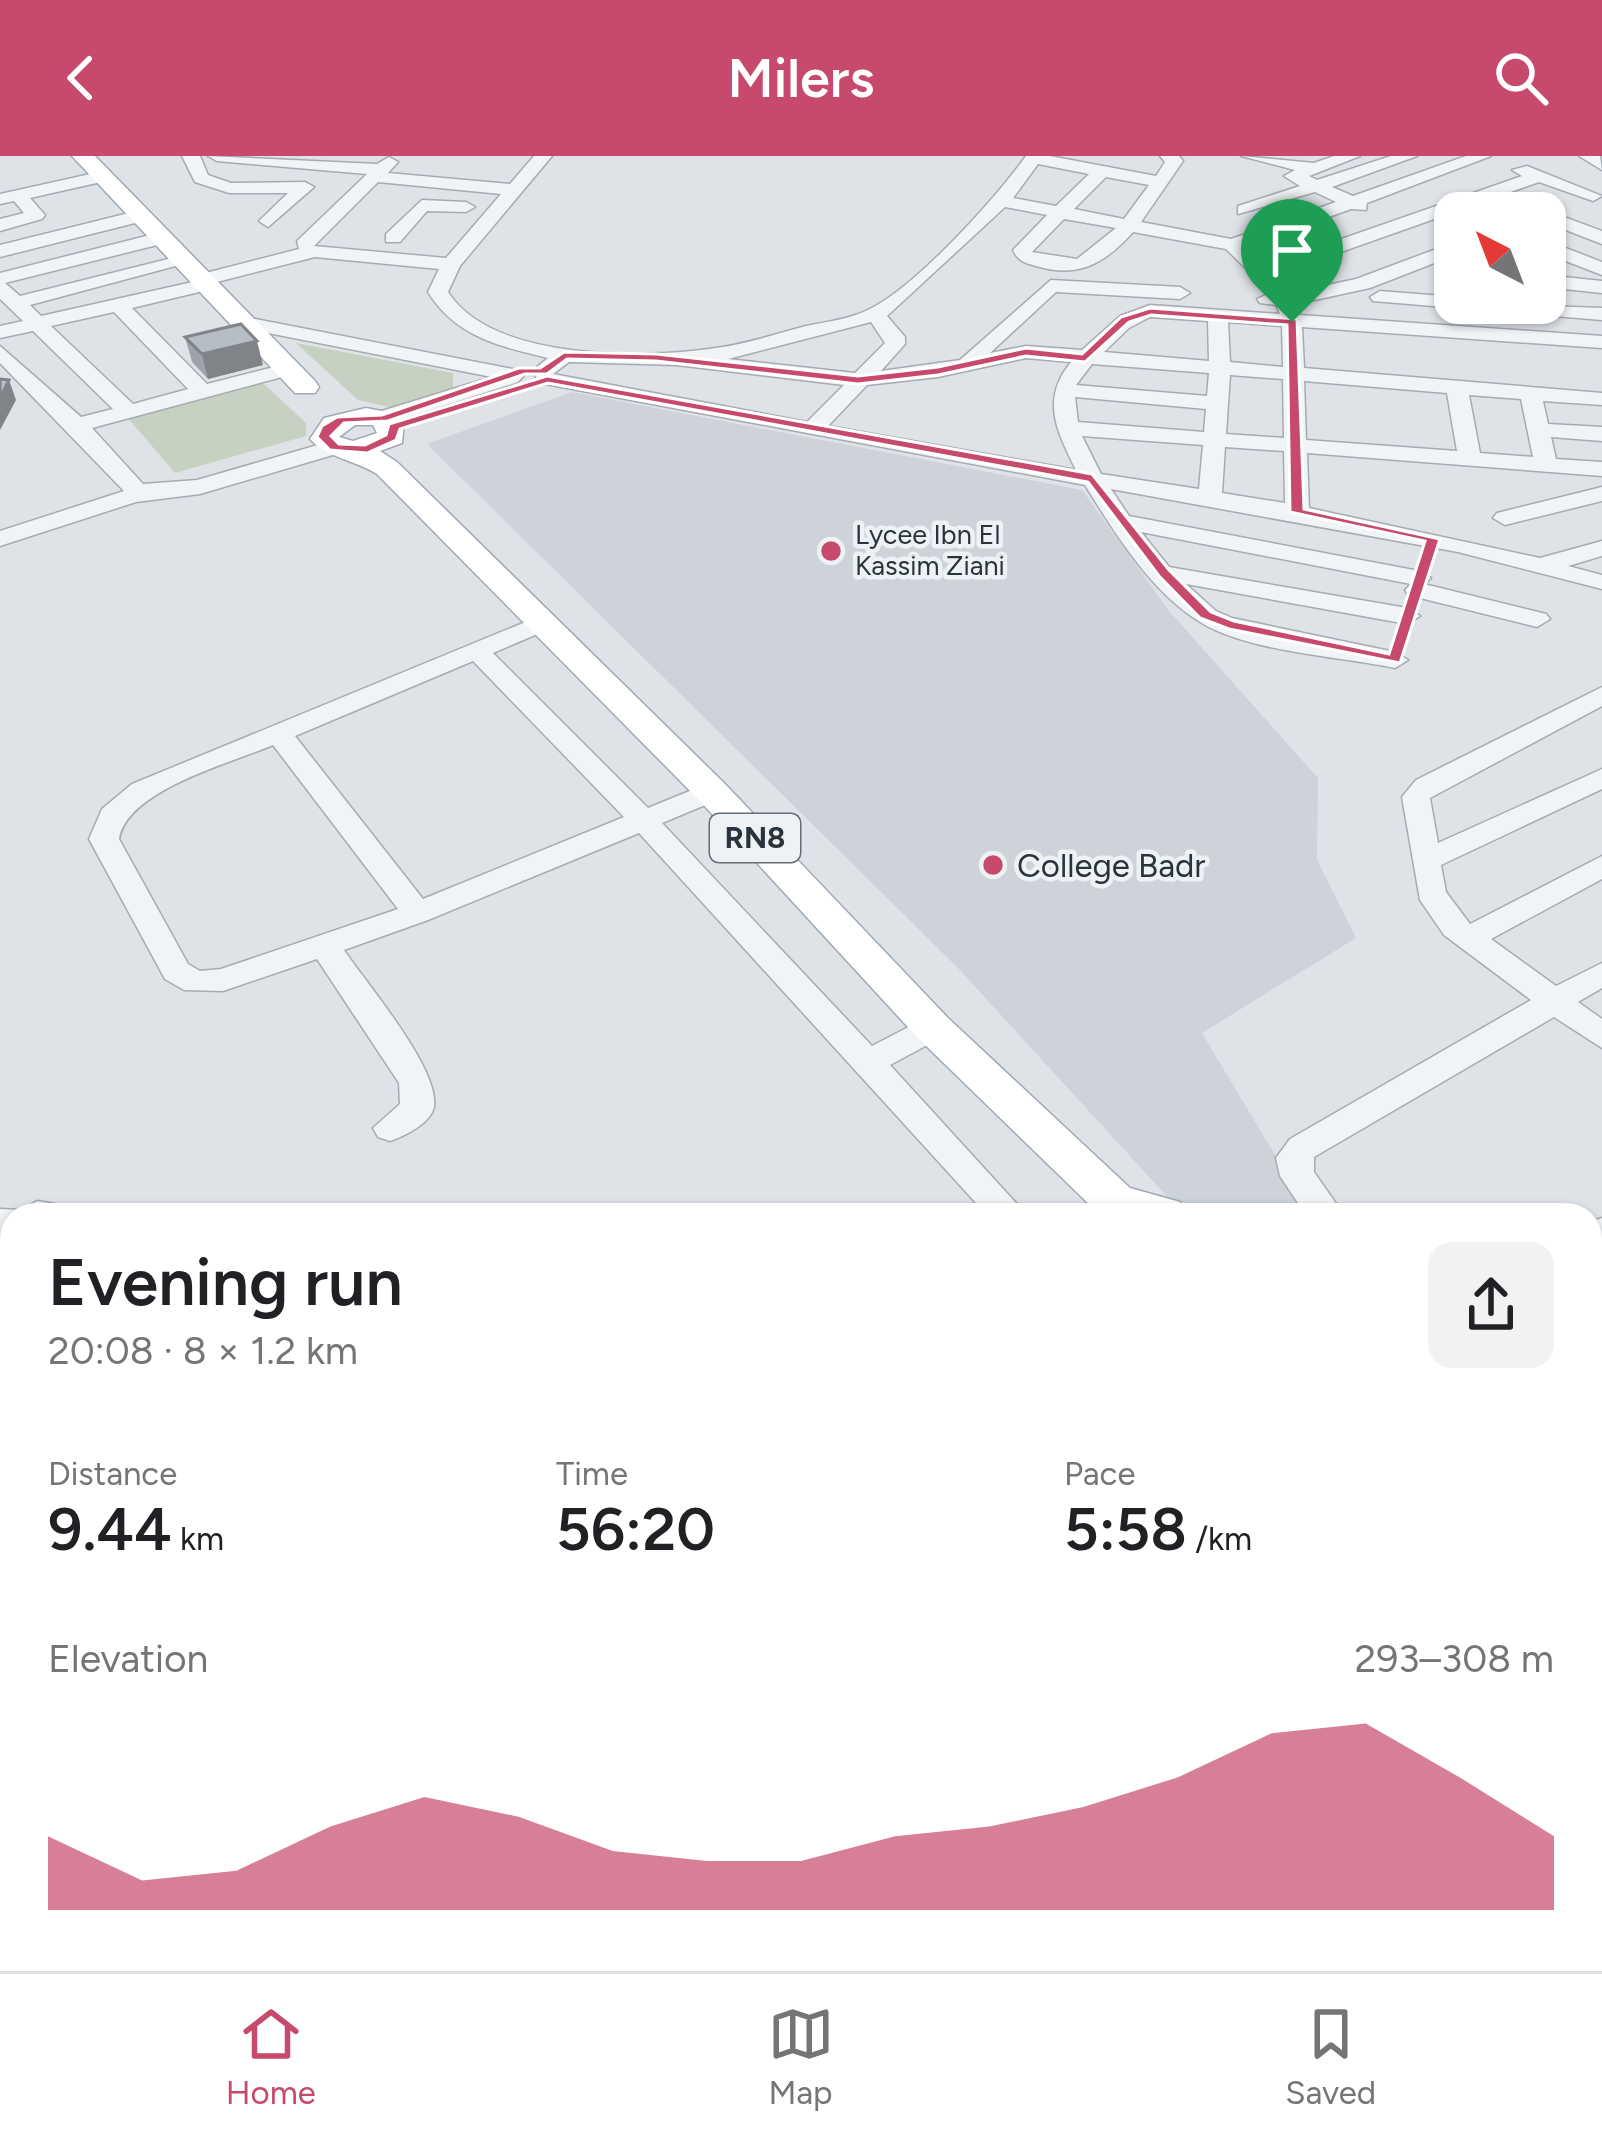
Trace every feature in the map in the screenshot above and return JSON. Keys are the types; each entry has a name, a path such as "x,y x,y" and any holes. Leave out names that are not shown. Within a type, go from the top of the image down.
{"main road":[{"name":"RN8","path":"84,164 199,274 246,333 362,436 540,624 712,792 933,1028 1122,1203"}],"street":[{"path":"191,156 201,178 229,188 310,248"},
{"path":"217,156 323,160 516,190"},
{"path":"543,156 451,264 438,292 444,306 469,329 564,356 677,359 858,380 1026,352 1295,375 1371,349 1474,334 1602,342"},
{"path":"1103,170 1022,250 1024,254 1054,264 1086,263 1161,182 1174,161 1169,156"},
{"path":"1250,156 1315,177 1350,201 1434,238"},
{"path":"1244,211 1352,156"},
{"path":"1224,197 1293,176 1315,177 1408,156"},
{"path":"1232,245 1484,156 1594,200"},
{"path":"1588,156 1602,165"},
{"path":"677,359 772,344 875,315 917,282 1001,201 1034,157 1161,182"},
{"path":"9,197 84,164"},
{"path":"310,248 384,168"},
{"path":"1268,272 1537,176"},
{"path":"229,188 305,187 268,220"},
{"path":"0,225 36,215 36,209 9,197"},
{"path":"1001,201 1232,245 1268,272 1290,311 1297,512"},
{"path":"393,238 414,212 435,203 498,211"},
{"path":"346,207 368,208"},
{"path":"391,210 414,212"},
{"path":"0,251 141,216"},
{"path":"1566,223 1602,238"},
{"path":"127,410 0,283 162,238"},
{"path":"35,242 59,264"},
{"path":"19,302 199,274 310,248 451,264"},
{"path":"1566,254 1602,269"},
{"path":"1432,539 1391,672 1216,621 1196,609 1164,573 1092,478 1065,428 1063,390 1085,358 1132,315 1290,311 1376,288 1396,272 1434,256"},
{"path":"1396,272 1434,274"},
{"path":"0,332 118,304 199,274"},
{"path":"1566,283 1602,287"},
{"path":"967,364 1051,286 1290,311 1457,386 1602,399"},
{"path":"1376,288 1434,298"},
{"path":"1371,349 1376,288"},
{"path":"118,304 182,353 202,391"},
{"path":"1566,310 1602,314"},
{"path":"811,431 896,340 875,315"},
{"path":"1210,497 1220,368 1218,315"},
{"path":"1472,324 1474,334"},
{"path":"1539,324 1542,339"},
{"path":"427,357 469,329"},
{"path":"246,333 427,357 515,380"},
{"path":"0,352 77,425 141,496"},
{"path":"545,375 564,356"},
{"path":"0,539 141,496 200,487 362,436 515,380 545,375 811,431 1297,512 1432,539 1602,582"},
{"path":"77,425 202,391 298,378"},
{"path":"1457,386 1470,460"},
{"path":"1063,390 1216,403"},
{"path":"1532,393 1546,465"},
{"path":"1065,428 1602,469"},
{"path":"1538,430 1602,434"},
{"path":"1505,518 1602,494"},
{"path":"1124,522 1418,584 1537,619"},
{"path":"1540,566 1602,548"},
{"path":"1164,573 1407,616"},
{"path":"540,624 142,790 114,810 106,822 104,839 176,971 195,982 223,980 325,946 712,792"},
{"path":"477,651 643,820 998,1203"},
{"path":"1601,696 1426,786 1416,797 1437,908 1468,938 1602,1036"},
{"path":"279,734 417,913"},
{"path":"1425,861 1602,778"},
{"path":"1468,938 1602,866"},
{"path":"325,946 416,1082 416,1109 390,1128"},
{"path":"1317,1203 1297,1176 1294,1158 1302,1148 1602,974"},
{"path":"868,1062 933,1028"}],"shaded area":[{"path":"572,392 1082,490 1170,612 1318,778 1317,860 1356,938 1202,1033 1304,1203 1173,1203 958,968 427,444"}],"green space":[{"path":"296,343 453,373 453,392 398,409 358,400"},
{"path":"263,383 306,423 306,436 175,473 127,417"}],"building":[{"path":"241,324 257,341 202,354 185,337"}],"place":[{"name":"Lycee Ibn El Kassim Ziani","path":"831,551"},
{"name":"College Badr","path":"993,865"}],"route":[{"path":"1150,311 1292,322 1297,512 1432,539 1395,660 1229,625 1196,609 1092,478 976,461 547,380 394,427 392,437 367,449 335,447 324,439 327,428 342,419 383,418 512,378 524,370 543,371 564,356 588,353 858,380 938,371 1026,352 1085,358 1125,319 1150,311"}]}
